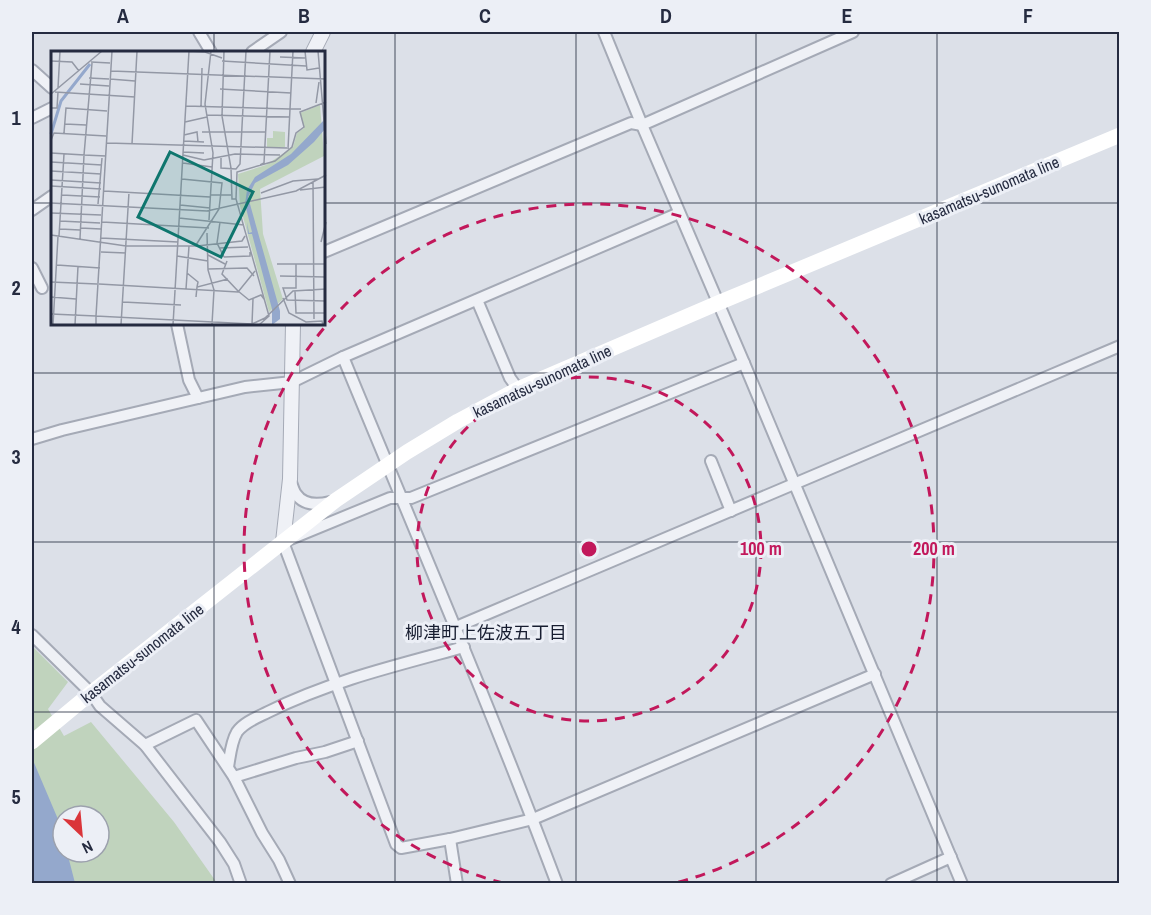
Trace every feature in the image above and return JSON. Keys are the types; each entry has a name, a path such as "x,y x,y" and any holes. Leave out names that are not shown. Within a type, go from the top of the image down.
{"main road":[{"name":"kasamatsu-sunomata line","path":"32,742 336,501 387,464 458,421 518,389 1119,135"}],"street":[{"path":"200,32 210,51"},
{"path":"253,51 281,32"},
{"path":"314,51 323,32"},
{"path":"604,32 962,884"},
{"path":"326,251 631,123 642,125 853,32"},
{"path":"32,70 51,87"},
{"path":"32,118 51,108"},
{"path":"32,210 51,197"},
{"path":"32,439 245,387 292,382 343,357 680,213"},
{"path":"32,268 42,288"},
{"path":"477,300 510,378 518,389"},
{"path":"177,326 189,380 198,398"},
{"path":"294,326 290,479 283,542 396,844 401,848 450,839 532,819 875,674"},
{"path":"456,627 1119,346"},
{"path":"343,357 456,627 557,884"},
{"path":"283,542 390,498 411,498 744,363"},
{"path":"711,461 731,511"},
{"path":"290,479 297,496 304,501 317,505 336,501"},
{"path":"32,635 91,693 100,706 145,745 220,842 242,882"},
{"path":"231,772 232,746 238,731 248,722 290,701 336,683 464,647"},
{"path":"145,745 196,720 231,772 290,884"},
{"path":"231,772 325,752 358,741"},
{"path":"450,839 456,883 452,884"},
{"path":"891,884 951,858"}],"green space":[{"path":"32,646 68,682 48,709 64,736 91,722 174,822 217,883 32,883"}],"water":[{"path":"32,758 52,804 51,864 70,864 75,883 32,883"}],"district":[{"name":"柳津町上佐波五丁目","path":"486,632"}]}
